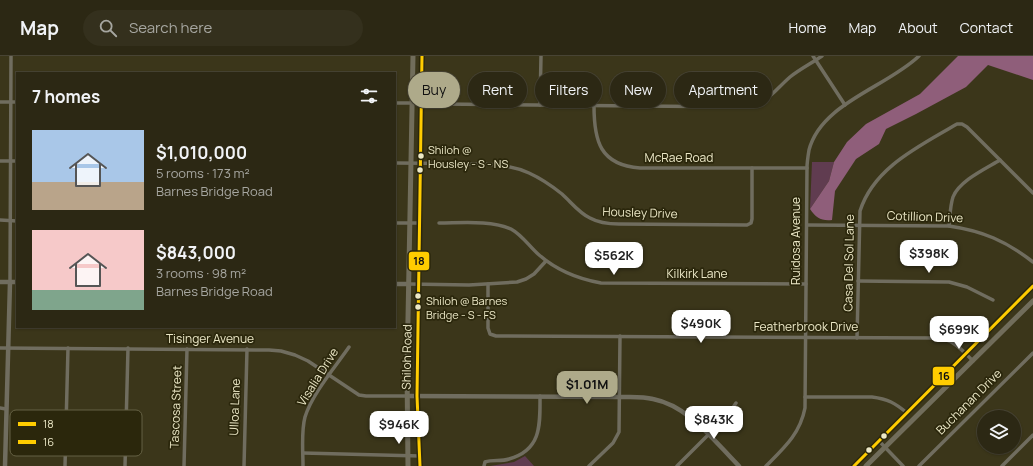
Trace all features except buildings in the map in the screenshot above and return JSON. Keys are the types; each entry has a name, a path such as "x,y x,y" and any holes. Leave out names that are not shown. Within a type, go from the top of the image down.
{"main road":[{"name":"Shiloh Road","path":"412,56 412,72"},
{"name":"Shiloh Road","path":"422,56 422,72"},
{"name":"Shiloh Road","path":"408,466 407,396 412,108"},
{"name":"Shiloh Road","path":"420,466 417,396 422,108"},
{"path":"854,466 1033,286"},
{"path":"866,466 1033,301"}],"street":[{"path":"5,466 10,282 11,56"},
{"path":"541,56 541,72"},
{"path":"602,106 747,107 765,101 815,58 822,56"},
{"name":"Ruidosa Avenue","path":"766,466 795,435 803,417 805,397 806,168 809,149 815,137 832,114 903,69 919,56"},
{"path":"815,58 845,105"},
{"path":"0,102 16,102"},
{"path":"396,103 408,103"},
{"path":"460,104 535,105"},
{"name":"McRae Road","path":"594,108 594,124 599,143 609,157 622,165 640,168 806,168"},
{"name":"Casa Del Sol Lane","path":"858,338 860,211 863,199 884,172 896,162 957,124 966,125 1033,193"},
{"path":"949,226 951,206 955,192 968,180 1000,160"},
{"path":"0,161 16,161"},
{"name":"Housley Drive","path":"396,163 482,164 514,168 528,172 546,182 561,193 579,211 590,218 605,223 619,224 747,225 751,223 752,219 752,168"},
{"path":"0,220 16,221"},
{"path":"396,223 420,223"},
{"name":"Kilkirk Lane","path":"438,223 487,224 499,225 511,229 519,234 546,261 578,277 601,283 806,284"},
{"name":"Cotillion Drive","path":"806,225 949,226 983,233 999,240 1023,254 1033,262"},
{"path":"396,284 469,285 517,282 534,274 546,261"},
{"path":"858,281 949,282 967,287 992,300"},
{"path":"0,282 16,282"},
{"name":"Featherbrook Drive","path":"488,284 488,328 490,334 496,336 944,338 953,343 973,361"},
{"path":"589,466 612,443 618,432 620,336"},
{"name":"Visalia Drive","path":"303,466 306,414 316,395 349,347"},
{"name":"Tisinger Avenue","path":"0,348 275,350 308,362 359,394 366,396 407,396"},
{"path":"67,410 68,348"},
{"path":"126,410 128,348"},
{"name":"Tascosa Street","path":"184,466 188,349"},
{"name":"Ulloa Lane","path":"244,466 247,349"},
{"name":"Buchanan Drive","path":"919,466 1033,353"},
{"path":"407,396 643,397 662,401 681,411 693,420 739,466"},
{"path":"484,466 485,462 490,460 500,461 516,457 531,446 536,439 540,426 540,396"},
{"path":"805,397 883,398 894,403 907,413"},
{"path":"678,466 728,415 736,403"},
{"path":"0,408 6,408"},
{"path":"1002,466 1033,436"},
{"path":"879,441 903,466"},
{"path":"303,452 420,456"},
{"path":"66,456 66,466"},
{"path":"125,456 125,466"}],"shaded area":[{"path":"958,56 1033,56 1033,80 988,65 966,87 886,129 879,144 856,159 835,191 832,220 825,220 814,215 810,209 829,181 834,162 847,142 866,124 920,94"},
{"path":"812,162 834,162 829,181 810,209"},
{"path":"525,456 534,466 490,466 514,462"}],"transit line":[{"name":"18","path":"420,466 417,396 422,56"},
{"name":"16","path":"854,466 1033,286"}],"place":[{"name":"Shiloh @ Housley - S - NS","path":"421,156"},
{"name":"Shiloh @ Barnes Bridge - S - FS","path":"418,307"}]}
